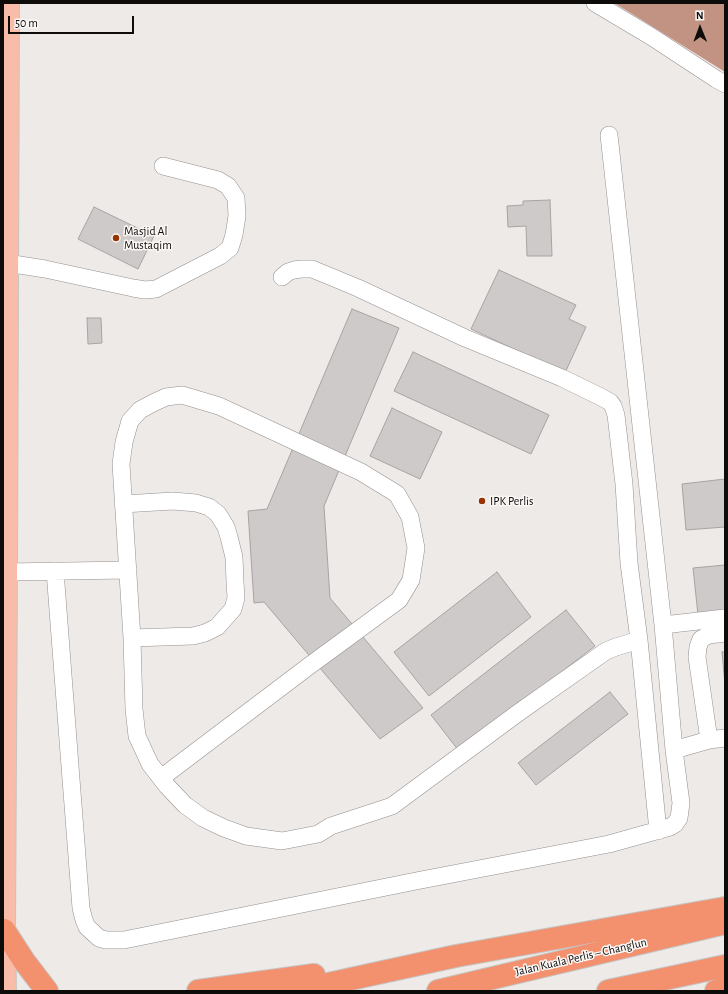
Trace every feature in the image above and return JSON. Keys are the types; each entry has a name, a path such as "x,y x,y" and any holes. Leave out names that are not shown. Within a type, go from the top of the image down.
{"highway":[{"path":"296,991 456,956 725,908"},
{"name":"Jalan Kuala Perlis – Changlun","path":"438,991 725,923"},
{"path":"4,930 24,961 47,991"},
{"path":"198,991 456,956"},
{"path":"608,991 725,966"},
{"path":"716,991 725,988"}],"main road":[{"path":"5,991 8,3"}],"street":[{"path":"595,3 652,37 725,84"},
{"path":"55,572 81,908 87,927 99,938 106,940 124,940 609,844 670,828 679,818 680,803 663,625 609,135"},
{"path":"7,262 45,268 145,290 156,289 220,256 230,248 234,236 237,216 236,198 228,186 218,180 162,166"},
{"path":"282,277 288,272 294,270 312,269 358,288 465,338 562,378 610,402 613,406 616,415 624,484 629,563 639,640 658,831"},
{"path":"161,778 399,600 412,580 416,548 410,517 397,494 361,472 219,406 182,396 166,397 140,410 130,421 124,442 121,464 132,638 134,709 137,736 150,764 161,778 168,786 185,804 203,818 246,836 282,841 318,834 331,826 392,806 518,713 606,651 639,640"},
{"path":"123,504 173,501 196,503 208,507 218,514 226,527 234,557 236,598 233,609 217,626 205,633 193,636 132,638"},
{"path":"6,572 128,570"},
{"path":"663,625 725,618"},
{"path":"674,750 717,739 697,657 701,639 709,635 725,632"}],"shaded area":[{"path":"614,3 725,3 725,72 637,17"}],"building":[{"path":"550,200 552,256 527,256 526,226 508,227 507,206 523,205 523,201"},
{"name":"Masjid Al Mustaqim","path":"94,207 154,236 138,269 78,239"},
{"path":"499,270 576,305 569,319 586,327 565,373 471,329"},
{"path":"352,309 399,328 324,506 330,598 423,708 380,739 264,602 254,603 248,511 267,509"},
{"path":"87,318 101,318 102,343 88,344"},
{"path":"413,352 549,415 531,454 394,391"},
{"path":"392,408 442,432 420,479 370,456"},
{"path":"725,479 725,527 686,530 682,484"},
{"path":"725,565 725,612 698,615 693,568"},
{"path":"497,572 531,617 429,696 394,652"},
{"path":"566,610 595,646 459,751 431,715"},
{"path":"722,652 725,652 725,685"},
{"path":"610,692 628,714 536,785 518,763"}],"place":[{"name":"Masjid Al Mustaqim","path":"116,238"},
{"name":"IPK Perlis","path":"482,501"}]}
